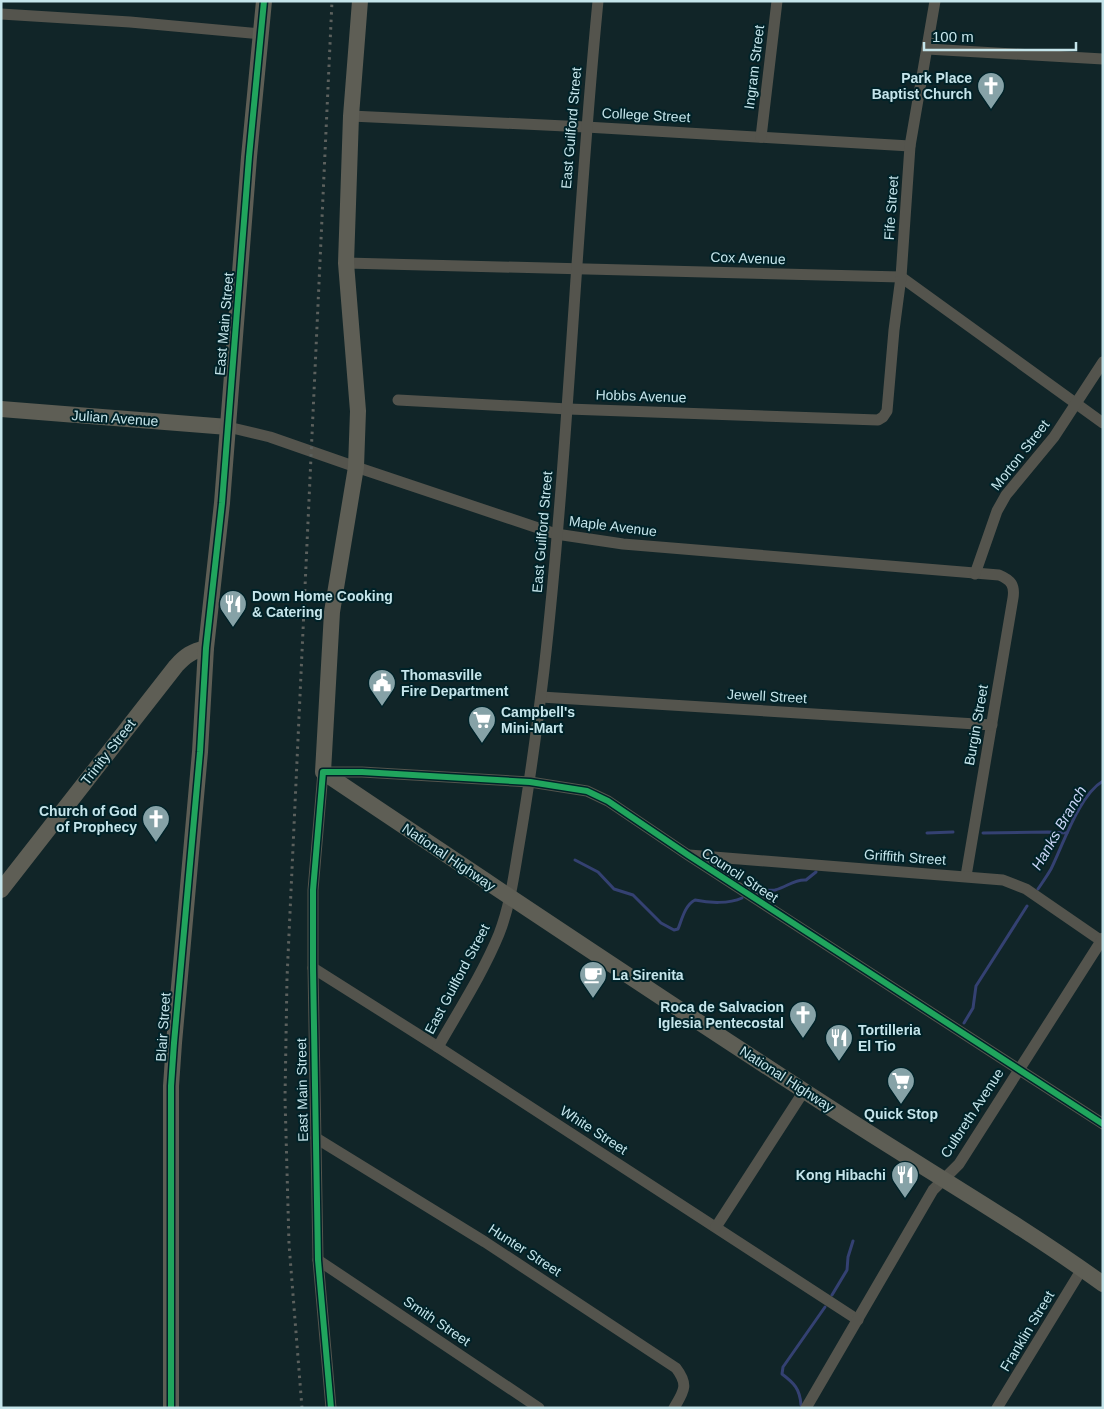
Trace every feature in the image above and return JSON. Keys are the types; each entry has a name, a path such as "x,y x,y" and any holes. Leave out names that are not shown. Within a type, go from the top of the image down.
{"street":[{"name":"East Main Street","path":"206,648 219,542 249,157 264,1"},
{"name":"East Main Street","path":"332,1408 318,1260 313,890 323,772 332,612 356,467 358,411 346,262 351,116 360,1"},
{"name":"East Guilford Street","path":"438,1047 500,933 510,898 530,782 550,610 568,408 586,127 598,1"},
{"name":"Ingram Street","path":"761,137 777,1"},
{"name":"Fife Street","path":"883,417 887,411 901,277 910,146 934,1"},
{"path":"1,14 130,22 262,34"},
{"path":"927,49 1103,59"},
{"name":"College Street","path":"351,116 586,127 910,146"},
{"name":"Cox Avenue","path":"346,262 901,277"},
{"path":"901,277 1103,423"},
{"name":"Morton Street","path":"975,574 997,511 1006,495 1054,437 1103,362"},
{"name":"Hobbs Avenue","path":"398,400 878,420 883,417"},
{"name":"Julian Avenue","path":"1,409 228,426"},
{"name":"Maple Avenue","path":"228,426 270,437 556,534 623,544 999,576 1009,580"},
{"name":"Burgin Street","path":"966,876 1014,598 1014,588 1009,580"},
{"name":"Trinity Street","path":"1,890 176,666 191,652 206,648"},
{"name":"Blair Street","path":"171,1408 171,1086 177,998 200,752 206,648"},
{"name":"Jewell Street","path":"541,697 992,725"},
{"name":"Council Street","path":"323,772 362,772 530,782 587,791 608,801 688,855 1103,1124"},
{"name":"National Highway","path":"323,772 510,898 1103,1284"},
{"name":"Griffith Street","path":"688,855 1003,880 1026,889 1102,940"},
{"name":"Culbreth Avenue","path":"806,1408 933,1190 959,1164 1102,940"},
{"name":"White Street","path":"313,968 858,1320"},
{"path":"716,1227 804,1090"},
{"name":"Hunter Street","path":"316,1138 485,1242 676,1368 684,1378 685,1390 674,1408"},
{"name":"Smith Street","path":"318,1260 539,1408"},
{"name":"Franklin Street","path":"997,1408 1082,1269"}],"waterway":[{"name":"Hanks Branch","path":"1038,889 1051,869 1066,834 1086,797 1103,781"},
{"path":"927,833 953,832"},
{"path":"983,833 1067,833"},
{"path":"575,860 598,872 614,889 633,895 661,923 674,930 678,929 686,909 695,900 719,902 742,898"},
{"path":"756,893 779,889 798,881 806,880 816,872"},
{"name":"Hanks Branch","path":"964,1023 973,1008 976,986 1027,906"},
{"name":"Hanks Branch","path":"832,1295 847,1270 848,1257 853,1241"},
{"name":"Hanks Branch","path":"801,1405 796,1387 782,1374 783,1367 825,1307"}],"railway":[{"path":"302,1408 289,1244 285,1098 287,978 332,1"}],"cycle path":[{"path":"171,1408 171,1086 200,752 206,648 222,503 249,157 264,1"},
{"path":"331,1408 318,1260 313,968 313,890 323,772 362,772 530,782 587,791 608,801 688,855 1103,1124"}],"place":[{"name":"Park Place Baptist Church","path":"991,110"},
{"name":"Down Home Cooking & Catering","path":"233,628"},
{"name":"Thomasville Fire Department","path":"382,707"},
{"name":"Campbell's Mini-Mart","path":"482,744"},
{"name":"Church of God of Prophecy","path":"156,843"},
{"name":"La Sirenita","path":"593,999"},
{"name":"Roca de Salvacion Iglesia Pentecostal","path":"803,1039"},
{"name":"Tortilleria El Tio","path":"839,1062"},
{"name":"Quick Stop","path":"901,1105"},
{"name":"Kong Hibachi","path":"905,1199"}]}
